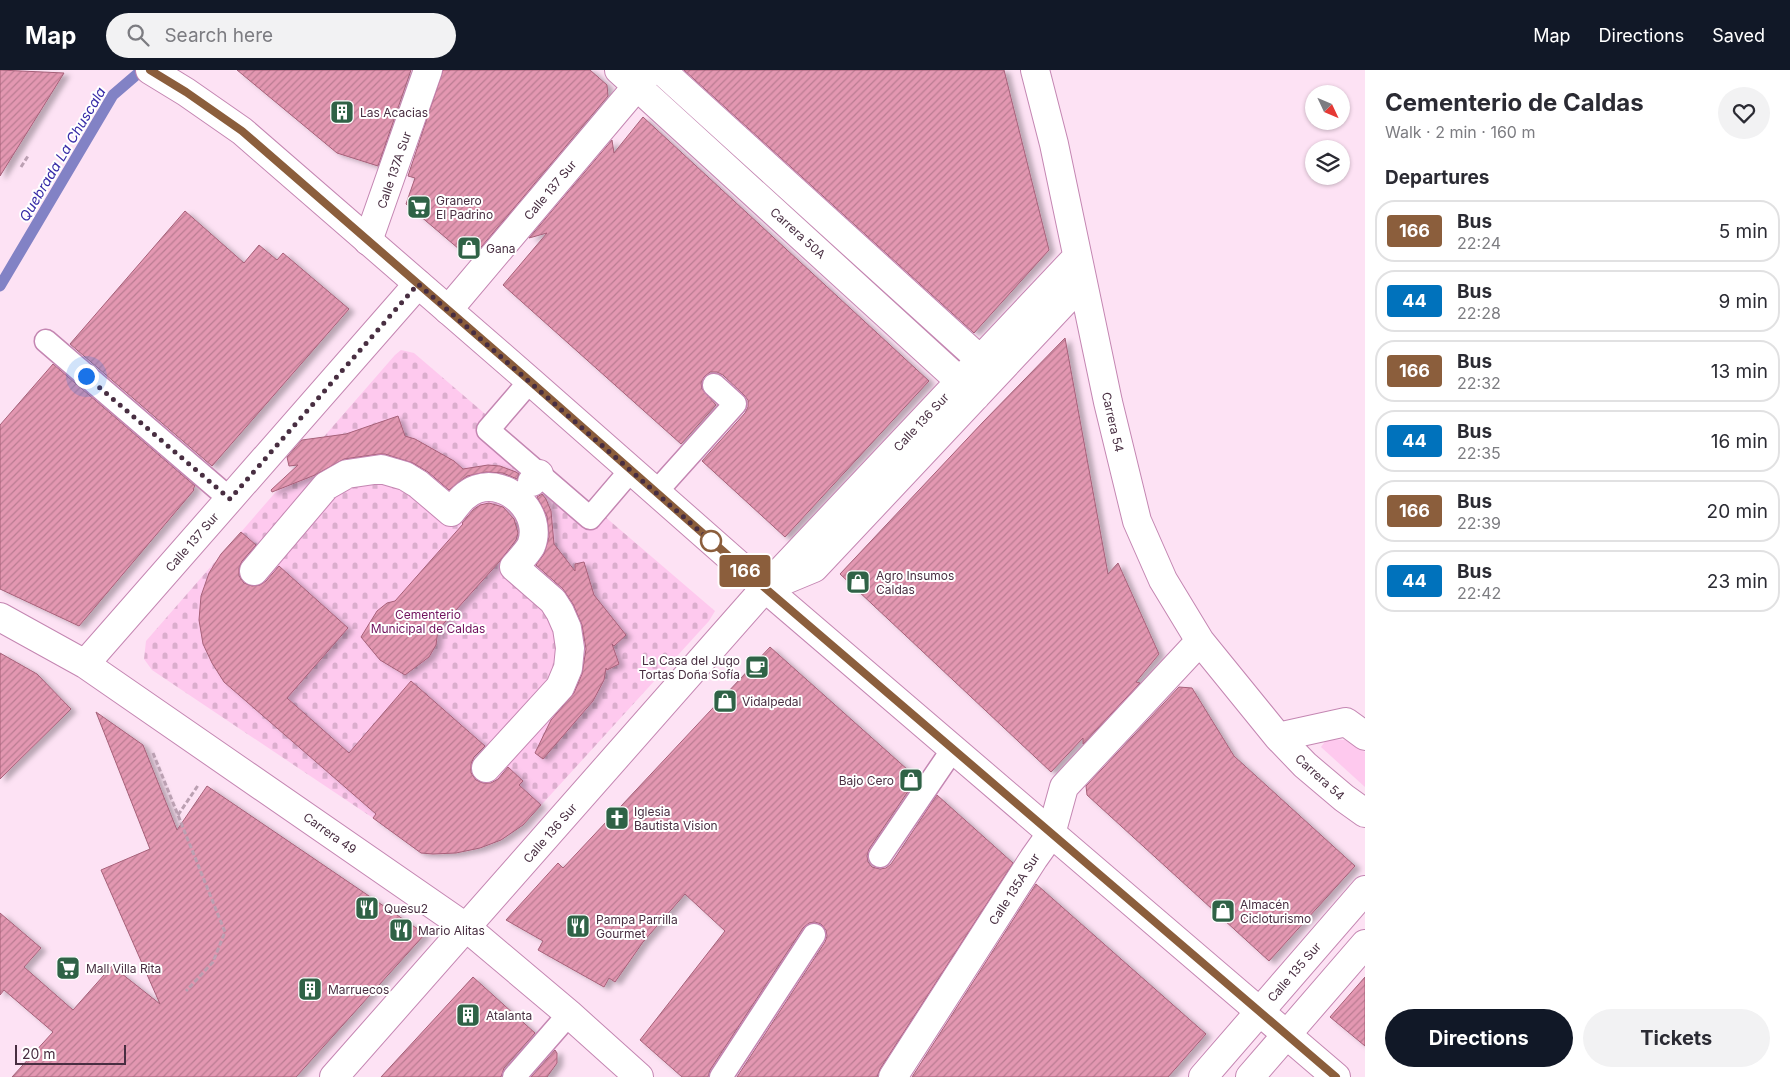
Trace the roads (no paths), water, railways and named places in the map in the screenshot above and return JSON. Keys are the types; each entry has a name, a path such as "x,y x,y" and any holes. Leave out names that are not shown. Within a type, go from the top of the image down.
{"street":[{"path":"150,70 186,92 242,131 765,588 1336,1077"},
{"name":"Calle 137A Sur","path":"368,241 428,70"},
{"path":"661,70 988,367"},
{"name":"Carrera 54","path":"1035,70 1054,144 1108,402 1137,521 1163,580 1200,641 1278,737 1305,765 1365,813"},
{"name":"Calle 137 Sur","path":"448,310 636,75"},
{"name":"Carrera 50A","path":"636,75 968,388"},
{"name":"Calle 136 Sur","path":"334,1077 765,588 968,388 1080,270"},
{"name":"Calle 137 Sur","path":"85,664 418,284"},
{"path":"254,571 326,486 347,474 381,469 405,476 418,484 450,512 467,494 478,489 492,487 506,490 529,486 526,507 532,518 534,532 530,546 514,567 548,596 560,612 567,628 570,648 568,668 560,687 486,768"},
{"name":"Carrera 49","path":"0,618 85,664 467,928 640,1077"},
{"name":"Calle 135A Sur","path":"893,1077 1051,834 1064,787 1200,641"},
{"path":"1278,737 1346,722 1365,736"},
{"name":"Calle 135 Sur","path":"1203,1077 1365,890"},
{"path":"1250,1077 1365,944"}],"lane":[{"path":"46,341 230,499"},
{"path":"530,381 488,430 529,486 590,518 631,470"},
{"path":"656,492 735,404 714,385"},
{"path":"880,856 953,749"},
{"path":"721,1077 814,935"},
{"path":"514,1077 569,1014"}],"waterway":[{"name":"Quebrada La Chuscala","path":"0,286 113,95 142,70"}],"place":[{"name":"Las Acacias","path":"342,112"},
{"name":"Granero El Padrino","path":"419,207"},
{"name":"Gana","path":"469,248"},
{"name":"Agro Insumos Caldas","path":"858,582"},
{"name":"La Casa del Jugo Tortas Doña Sofía","path":"757,667"},
{"name":"Vidalpedal","path":"725,701"},
{"name":"Bajo Cero","path":"911,780"},
{"name":"Iglesia Bautista Vision","path":"617,818"},
{"name":"Quesu2","path":"367,908"},
{"name":"Almacén Cicloturismo","path":"1223,911"},
{"name":"Pampa Parrilla Gourmet","path":"578,926"},
{"name":"Mario Alitas","path":"401,930"},
{"name":"Mall Villa Rita","path":"68,968"},
{"name":"Marruecos","path":"310,989"},
{"name":"Atalanta","path":"468,1015"}],"park label":[{"name":"Cementerio Municipal de Caldas","path":"428,621"}]}
